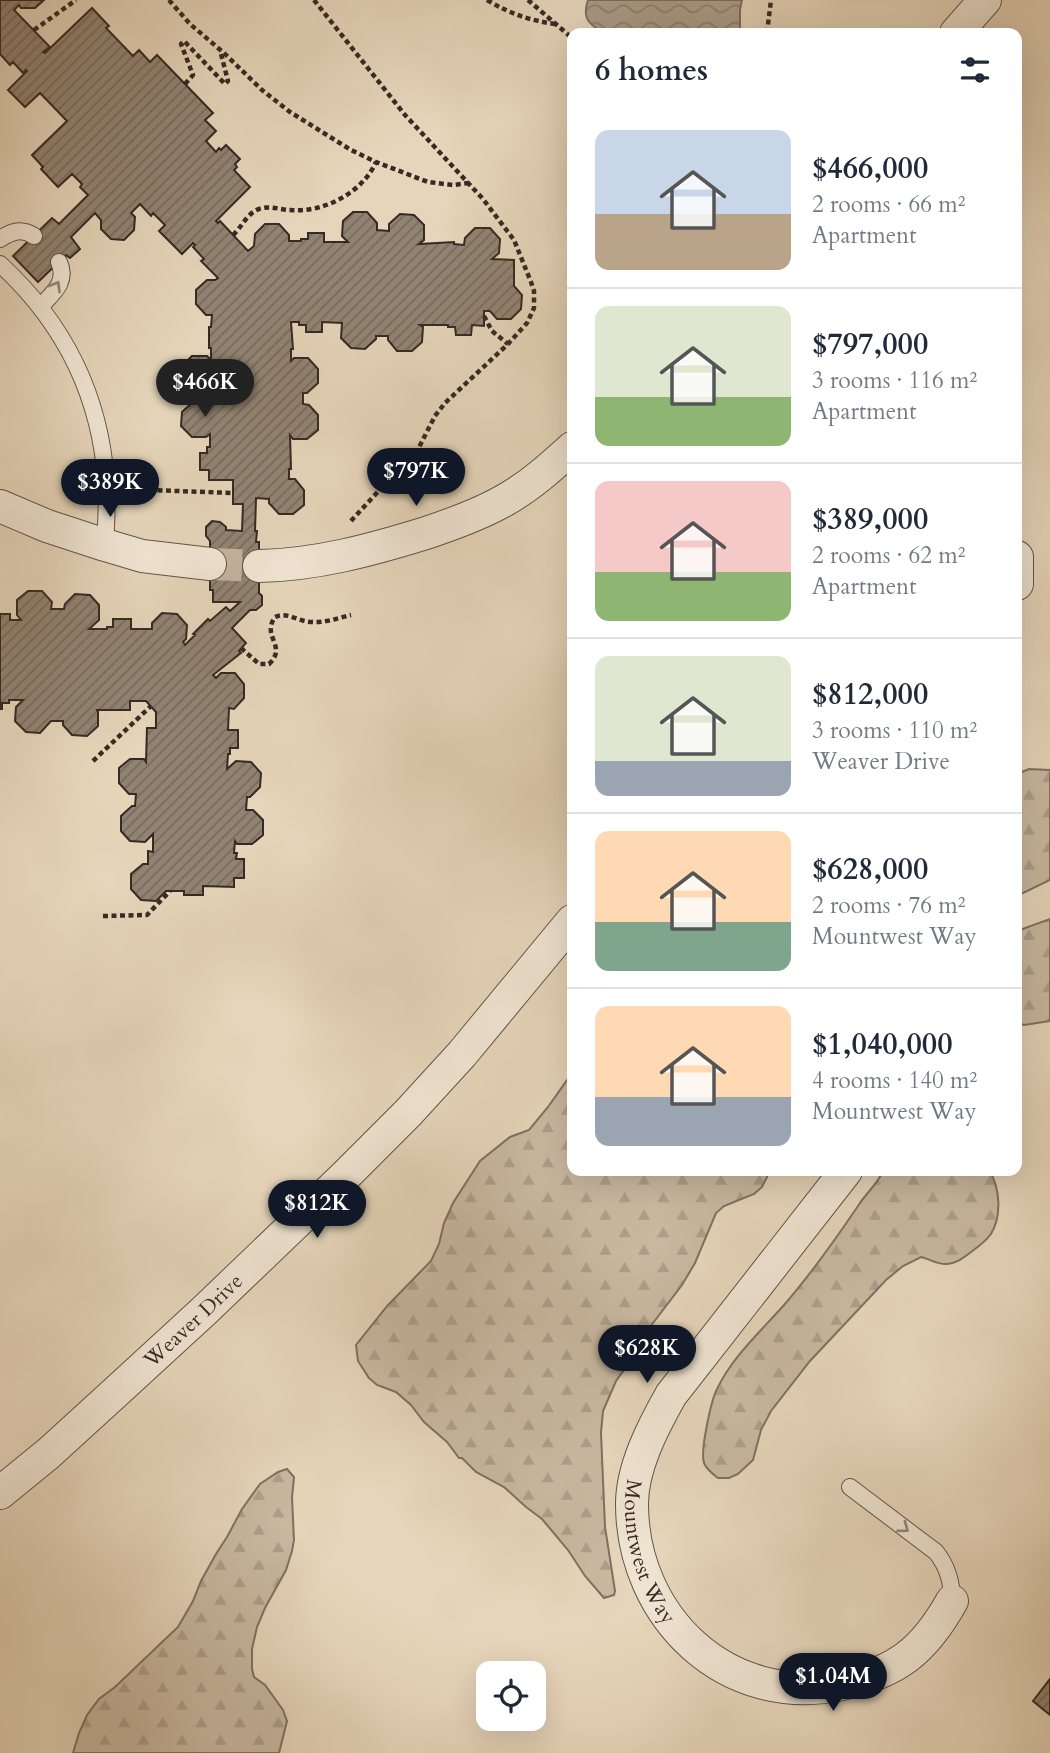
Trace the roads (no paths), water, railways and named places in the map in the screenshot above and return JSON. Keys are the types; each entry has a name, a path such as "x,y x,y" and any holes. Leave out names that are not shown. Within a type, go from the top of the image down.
{"street":[{"path":"960,28 985,0"},
{"path":"259,566 333,558 444,527 503,502 527,487 567,452"},
{"path":"0,506 47,526 144,556 210,564"},
{"name":"Weaver Drive","path":"0,1493 49,1454 345,1176 462,1054 567,927"},
{"name":"Mountwest Way","path":"842,1176 671,1395 652,1429 638,1468 632,1502 636,1546 646,1581 663,1611 683,1637 709,1658 737,1675 767,1684 799,1689 826,1687 883,1672 903,1660 924,1642 940,1623 951,1601"}],"lane":[{"path":"0,239 18,231 34,236"},
{"path":"40,307 60,285 62,270 59,262"},
{"path":"0,264 40,307 69,349 83,381 102,448 106,480 105,545"},
{"path":"850,1487 936,1552 947,1570 952,1590 951,1601"}],"water":[{"path":"588,0 742,0 740,28 596,28 588,20"}],"tunnel":[{"path":"210,564 259,566"}]}
